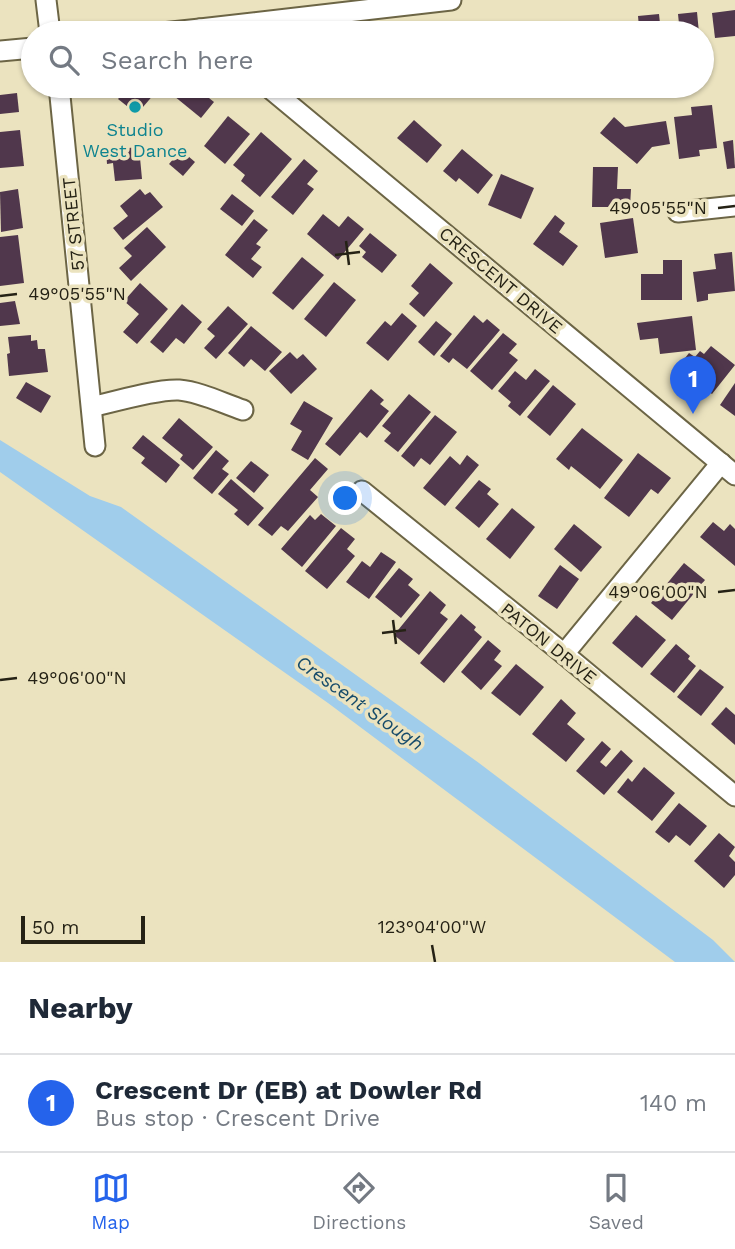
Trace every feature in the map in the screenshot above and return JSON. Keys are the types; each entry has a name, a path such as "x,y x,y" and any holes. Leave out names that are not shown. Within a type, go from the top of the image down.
{"street":[{"path":"46,0 49,21"},
{"path":"282,21 451,0"},
{"path":"0,51 21,49"},
{"name":"57 STREET","path":"60,98 96,446"},
{"name":"CRESCENT DRIVE","path":"281,98 728,469"},
{"path":"678,212 735,206"},
{"path":"92,407 179,390 200,394 243,410"},
{"path":"564,654 728,469"},
{"name":"PATON DRIVE","path":"362,491 735,796"}],"water":[{"name":"Crescent Slough","path":"0,440 90,496 121,507 479,763 713,940 735,962 675,962 328,703 0,472"}],"building":[{"path":"735,10 735,36 715,38 712,13"},
{"path":"697,12 698,21 679,21 678,14"},
{"path":"659,14 660,21 638,21 638,16"},
{"path":"17,93 19,112 0,114 0,95"},
{"path":"119,98 151,98 137,114"},
{"path":"176,98 209,98 214,102 201,118"},
{"path":"712,105 717,148 699,150 700,156 679,159 674,117 692,115 691,107"},
{"path":"228,116 250,134 225,164 204,146"},
{"path":"614,117 625,127 666,121 670,144 652,147 637,164 600,133"},
{"path":"414,120 442,145 427,163 397,138"},
{"path":"20,130 24,166 0,168 0,132"},
{"path":"261,132 292,159 260,197 241,181 245,175 233,165"},
{"path":"733,140 735,168 727,169 723,142"},
{"path":"139,147 142,179 115,181 113,163 107,164 106,150"},
{"path":"462,149 493,175 478,194 459,178 456,182 443,171"},
{"path":"181,150 195,162 183,176 169,164"},
{"path":"304,159 318,171 307,184 314,189 293,215 271,197"},
{"path":"593,167 618,167 617,189 631,189 630,207 592,207"},
{"path":"501,174 534,188 521,219 488,205"},
{"path":"18,189 23,228 1,232 0,192"},
{"path":"140,189 145,195 150,192 163,207 123,240 113,228 128,216 120,206"},
{"path":"232,194 254,211 242,226 220,209"},
{"path":"323,214 339,227 348,216 364,229 338,260 307,234"},
{"path":"555,215 565,223 559,232 578,246 563,266 533,244"},
{"path":"633,218 638,253 605,258 600,223"},
{"path":"254,219 268,230 256,244 261,247 251,259 262,267 253,278 225,255"},
{"path":"147,227 166,247 131,281 119,268 132,256 124,248"},
{"path":"370,233 397,255 382,273 362,257 366,252 359,246"},
{"path":"18,235 24,283 0,286 0,237"},
{"path":"732,252 735,291 708,294 708,300 697,302 693,272 716,269 714,254"},
{"path":"302,257 324,275 293,310 272,293"},
{"path":"663,260 682,260 682,300 641,300 641,274 663,274"},
{"path":"430,263 453,283 424,317 409,304 419,293 411,286"},
{"path":"334,282 356,300 326,337 304,319"},
{"path":"140,283 168,309 137,344 123,332 139,314 124,301"},
{"path":"15,301 20,324 0,326 0,303"},
{"path":"182,304 202,322 184,344 176,338 163,353 150,342"},
{"path":"228,306 248,324 216,359 204,348 215,336 207,329"},
{"path":"402,313 417,326 388,361 366,343 385,321 391,326"},
{"path":"474,315 483,323 487,319 500,330 467,369 453,358 449,363 440,356"},
{"path":"692,316 696,350 660,354 658,338 640,340 637,323"},
{"path":"436,321 452,334 434,356 418,342"},
{"path":"251,326 282,352 265,371 251,359 244,367 228,353"},
{"path":"503,333 517,344 509,353 518,360 492,390 470,371"},
{"path":"31,335 31,341 37,340 38,349 45,349 48,372 9,376 8,337"},
{"path":"711,346 735,365 712,394 678,367 689,353 695,357 700,351 704,354"},
{"path":"290,352 297,359 303,354 317,369 291,394 269,371"},
{"path":"535,369 550,381 520,416 508,406 511,402 498,391 515,371 526,380"},
{"path":"26,382 51,396 41,413 16,398"},
{"path":"735,383 735,416 720,405"},
{"path":"553,385 576,404 550,436 527,417"},
{"path":"371,389 384,400 380,404 389,411 367,438 360,432 340,456 325,444"},
{"path":"409,394 431,412 398,452 384,441 391,433 382,426"},
{"path":"304,401 333,418 308,460 291,450 302,431 290,424"},
{"path":"435,415 457,432 430,465 421,458 414,467 401,456"},
{"path":"179,418 213,447 193,470 180,459 183,455 162,438"},
{"path":"582,428 623,460 600,489 571,466 569,470 556,459"},
{"path":"143,435 180,465 166,483 141,463 145,458 132,448"},
{"path":"216,450 229,461 222,469 229,474 212,494 193,478"},
{"path":"638,453 671,478 658,494 651,489 629,517 604,498"},
{"path":"467,455 479,465 445,506 423,488 450,456 460,465"},
{"path":"315,458 328,469 310,490 318,497 288,531 281,526 272,536 258,525"},
{"path":"251,461 269,475 254,493 236,478"},
{"path":"231,479 264,508 248,526 234,514 238,510 218,494"},
{"path":"479,480 491,489 487,494 499,504 479,528 455,508"},
{"path":"512,508 535,527 510,559 486,539"},
{"path":"321,514 336,526 302,567 281,549 310,515 315,520"},
{"path":"713,522 724,531 730,524 735,529 735,566 700,537"},
{"path":"574,524 602,547 581,572 554,549"},
{"path":"341,528 355,539 347,549 355,556 327,589 305,571"},
{"path":"381,552 396,562 369,599 346,582 362,561 370,567"},
{"path":"684,563 705,580 672,620 651,603"},
{"path":"560,565 579,579 557,609 538,596"},
{"path":"399,568 413,579 408,585 420,595 401,618 375,597"},
{"path":"430,591 446,605 440,613 448,619 419,655 394,635"},
{"path":"461,614 476,627 474,630 482,637 444,683 420,663"},
{"path":"636,615 666,640 642,668 612,643"},
{"path":"488,640 501,651 494,660 502,666 481,690 461,672"},
{"path":"676,644 690,656 688,659 696,666 674,693 650,674"},
{"path":"516,664 544,687 520,716 491,693"},
{"path":"700,669 724,687 701,716 677,697"},
{"path":"561,699 576,713 567,724 585,739 566,762 532,734"},
{"path":"726,707 735,715 735,745 711,724"},
{"path":"602,741 611,749 600,762 606,767 621,750 633,761 604,795 576,771"},
{"path":"644,767 675,793 652,821 617,792 628,778 632,782"},
{"path":"679,803 707,826 690,846 676,835 669,843 655,832"},
{"path":"719,833 735,847 729,856 735,862 735,875 724,888 694,861"}],"place":[{"name":"Studio West Dance","path":"135,107"},
{"name":"Crescent Dr (EB) at Dowler Rd","path":"693,414"}]}
